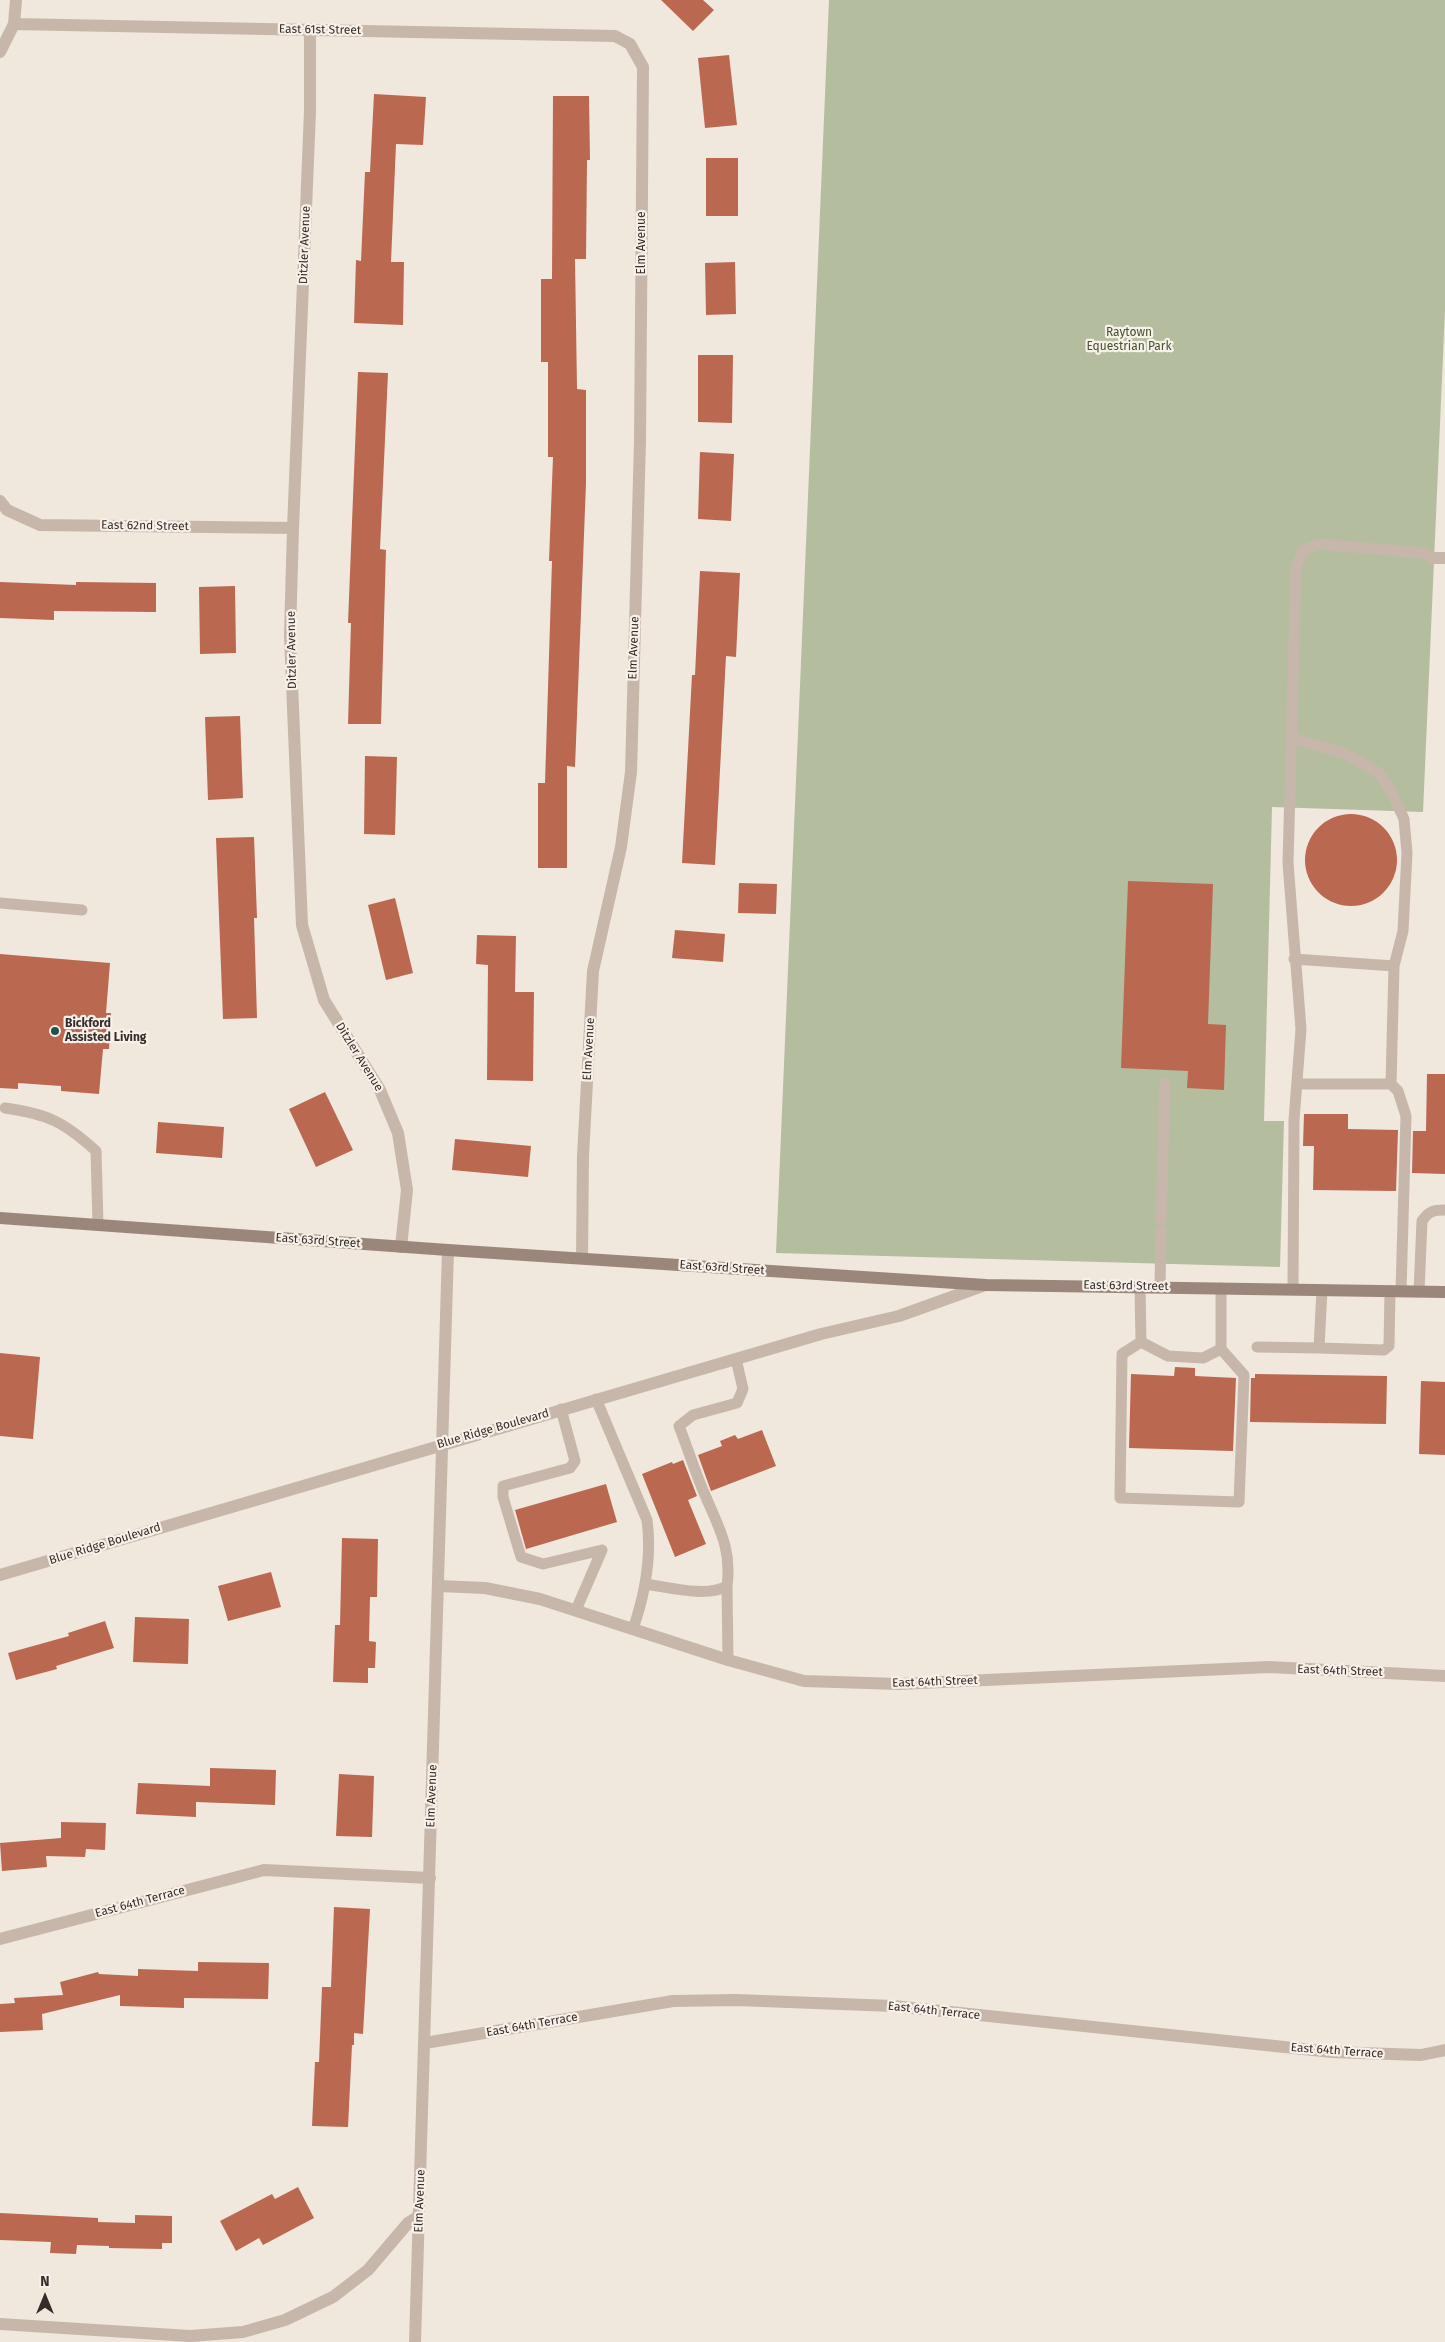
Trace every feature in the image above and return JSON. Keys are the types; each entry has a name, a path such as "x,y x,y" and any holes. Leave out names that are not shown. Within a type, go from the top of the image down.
{"main road":[{"name":"East 63rd Street","path":"0,1218 401,1247 986,1284 1445,1292"}],"street":[{"path":"0,52 14,24 16,0"},
{"name":"East 61st Street","path":"14,24 615,36 624,41"},
{"name":"Ditzler Avenue","path":"310,29 310,111 292,528 290,635 302,925 324,1000 380,1090 398,1133 407,1190 401,1247"},
{"name":"Elm Avenue","path":"582,1258 583,1156 593,971 621,847 631,772 640,441 643,67 630,44 624,41"},
{"name":"East 62nd Street","path":"2,503 7,510 40,524 292,528"},
{"name":"Elm Avenue","path":"415,2342 444,1443 448,1250"},
{"name":"Blue Ridge Boulevard","path":"0,1575 444,1443 821,1334 899,1316 986,1284"},
{"name":"East 64th Street","path":"439,1586 485,1588 540,1599 728,1660 804,1681 899,1684 1270,1668 1445,1676"},
{"name":"East 64th Terrace","path":"0,1939 264,1870 430,1878"},
{"name":"East 64th Terrace","path":"425,2043 673,2001 736,2000 893,2006 1332,2052 1421,2055 1445,2050"},
{"path":"0,2324 190,2336 243,2332 286,2320 333,2297 368,2270 408,2223 419,2216"}],"lane":[{"path":"1294,1289 1293,1184 1301,1028 1294,959 1294,924 1288,863 1296,567 1304,550 1318,544 1423,552 1440,558"},
{"path":"1291,738 1343,752 1379,773 1391,791 1404,819 1407,853 1403,931 1394,966 1391,1084"},
{"path":"0,904 82,910"},
{"path":"1294,959 1394,966"},
{"path":"1160,1286 1165,1083"},
{"path":"1257,1347 1384,1350 1389,1346 1396,1291 1406,1116 1398,1091 1391,1084 1297,1084"},
{"path":"5,1108 34,1112 70,1128 96,1151 98,1225"},
{"path":"1419,1292 1422,1221 1427,1213 1433,1210 1445,1210"},
{"path":"1140,1286 1141,1342"},
{"path":"1141,1342 1122,1354 1120,1498 1239,1502 1244,1376 1221,1348 1221,1288"},
{"path":"1319,1348 1322,1290"},
{"path":"1141,1342 1168,1356 1203,1358 1221,1348"},
{"path":"728,1660 727,1586 730,1567 724,1535 704,1494 680,1426 693,1415 737,1403 743,1390 736,1359"},
{"path":"596,1399 647,1520 650,1539 644,1598 633,1629"},
{"path":"561,1409 575,1461 570,1468 503,1486 503,1497 521,1557 543,1564 602,1550 576,1610"},
{"path":"645,1584 707,1592 721,1590 727,1586"}],"green space":[{"name":"Raytown Equestrian Park","path":"829,0 1445,0 1445,310 1423,812 1272,807 1264,1121 1284,1121 1280,1267 776,1253"}],"building":[{"path":"661,0 703,0 714,10 693,31"},
{"path":"729,55 737,125 705,128 698,58"},
{"path":"374,94 426,97 423,145 396,144 391,262 404,262 403,325 354,323 356,260 361,261 365,172 370,172"},
{"path":"553,96 589,96 590,160 587,160 586,259 575,259 577,389 586,390 586,483 575,767 567,766 567,868 538,868 538,783 545,783 552,561 549,561 553,457 548,457 548,362 541,362 541,279 552,279"},
{"path":"706,158 738,158 738,216 706,216"},
{"path":"735,262 736,314 706,315 705,263"},
{"path":"698,355 733,355 732,423 698,422"},
{"path":"358,372 388,373 380,549 386,550 381,724 348,724 351,623 348,623"},
{"path":"700,452 734,454 731,521 698,519"},
{"path":"700,571 740,573 736,657 726,656 715,865 682,863 692,675 695,675"},
{"path":"0,582 76,585 76,582 156,583 156,612 54,611 54,620 0,618"},
{"path":"235,586 236,653 200,654 199,587"},
{"path":"240,716 243,798 208,800 205,717"},
{"path":"365,756 397,757 395,835 364,834"},
{"path":"1351,814 1369,818 1383,828 1393,842 1397,860 1393,878 1383,892 1369,902 1351,906 1333,902 1319,892 1309,878 1305,860 1309,842 1319,828 1333,818"},
{"path":"254,837 257,918 254,918 257,1018 223,1019 216,838"},
{"path":"1128,881 1213,884 1208,1024 1226,1025 1224,1090 1187,1088 1188,1071 1121,1068"},
{"path":"739,883 777,884 776,914 738,913"},
{"path":"395,898 413,973 386,980 368,905"},
{"path":"675,930 725,934 723,962 672,958"},
{"path":"477,935 516,936 515,992 534,992 533,1081 487,1080 488,965 476,964"},
{"name":"Bickford Assisted Living","path":"0,954 110,963 106,1013 111,1013 109,1049 103,1049 99,1094 61,1091 61,1086 18,1083 18,1089 0,1088"},
{"path":"1427,1074 1445,1074 1445,1174 1412,1173 1413,1131 1426,1131"},
{"path":"325,1092 353,1150 316,1167 289,1109"},
{"path":"1304,1114 1348,1114 1348,1129 1398,1130 1396,1191 1313,1190 1314,1146 1303,1146"},
{"path":"158,1122 224,1127 222,1158 156,1153"},
{"path":"455,1139 531,1146 528,1177 452,1170"},
{"path":"0,1353 40,1357 33,1439 0,1436"},
{"path":"1175,1367 1195,1368 1195,1376 1236,1378 1233,1451 1129,1448 1131,1374 1174,1376"},
{"path":"1255,1374 1387,1376 1386,1424 1250,1422 1251,1378 1255,1378"},
{"path":"1421,1381 1445,1382 1445,1455 1419,1454"},
{"path":"762,1430 776,1466 711,1491 698,1455 722,1446 720,1441 735,1435 738,1439"},
{"path":"683,1460 697,1496 688,1500 706,1544 675,1557 642,1474 672,1462 673,1464"},
{"path":"606,1484 617,1522 526,1549 515,1510"},
{"path":"342,1538 378,1539 377,1597 370,1597 369,1641 376,1642 375,1668 368,1668 368,1683 333,1682 335,1625 340,1625"},
{"path":"271,1572 281,1607 228,1621 218,1586"},
{"path":"135,1617 189,1619 188,1664 133,1662"},
{"path":"105,1621 114,1648 56,1666 57,1669 16,1680 8,1653 69,1636 68,1633"},
{"path":"210,1768 276,1770 275,1805 196,1802 196,1817 136,1814 138,1783 210,1786"},
{"path":"339,1774 374,1776 372,1837 336,1836"},
{"path":"61,1822 106,1823 105,1850 86,1849 85,1857 46,1856 47,1867 2,1871 0,1843 61,1838"},
{"path":"334,1907 370,1909 363,2034 354,2033 354,2045 352,2045 348,2127 312,2126 315,2062 319,2062 322,1987 331,1987"},
{"path":"198,1962 269,1963 268,1999 184,1998 184,2008 120,2006 120,1995 42,2014 43,2030 0,2032 0,2004 15,2003 14,1998 63,1995 60,1982 98,1972 99,1974 138,1976 138,1969 198,1971"},
{"path":"298,2187 314,2218 263,2245 259,2238 236,2251 220,2221 272,2194 275,2199"},
{"path":"0,2213 98,2218 98,2222 135,2223 135,2215 172,2216 172,2243 162,2243 162,2249 77,2245 76,2254 50,2253 51,2242 0,2240"}],"place":[{"name":"Bickford Assisted Living","path":"55,1031"}]}
